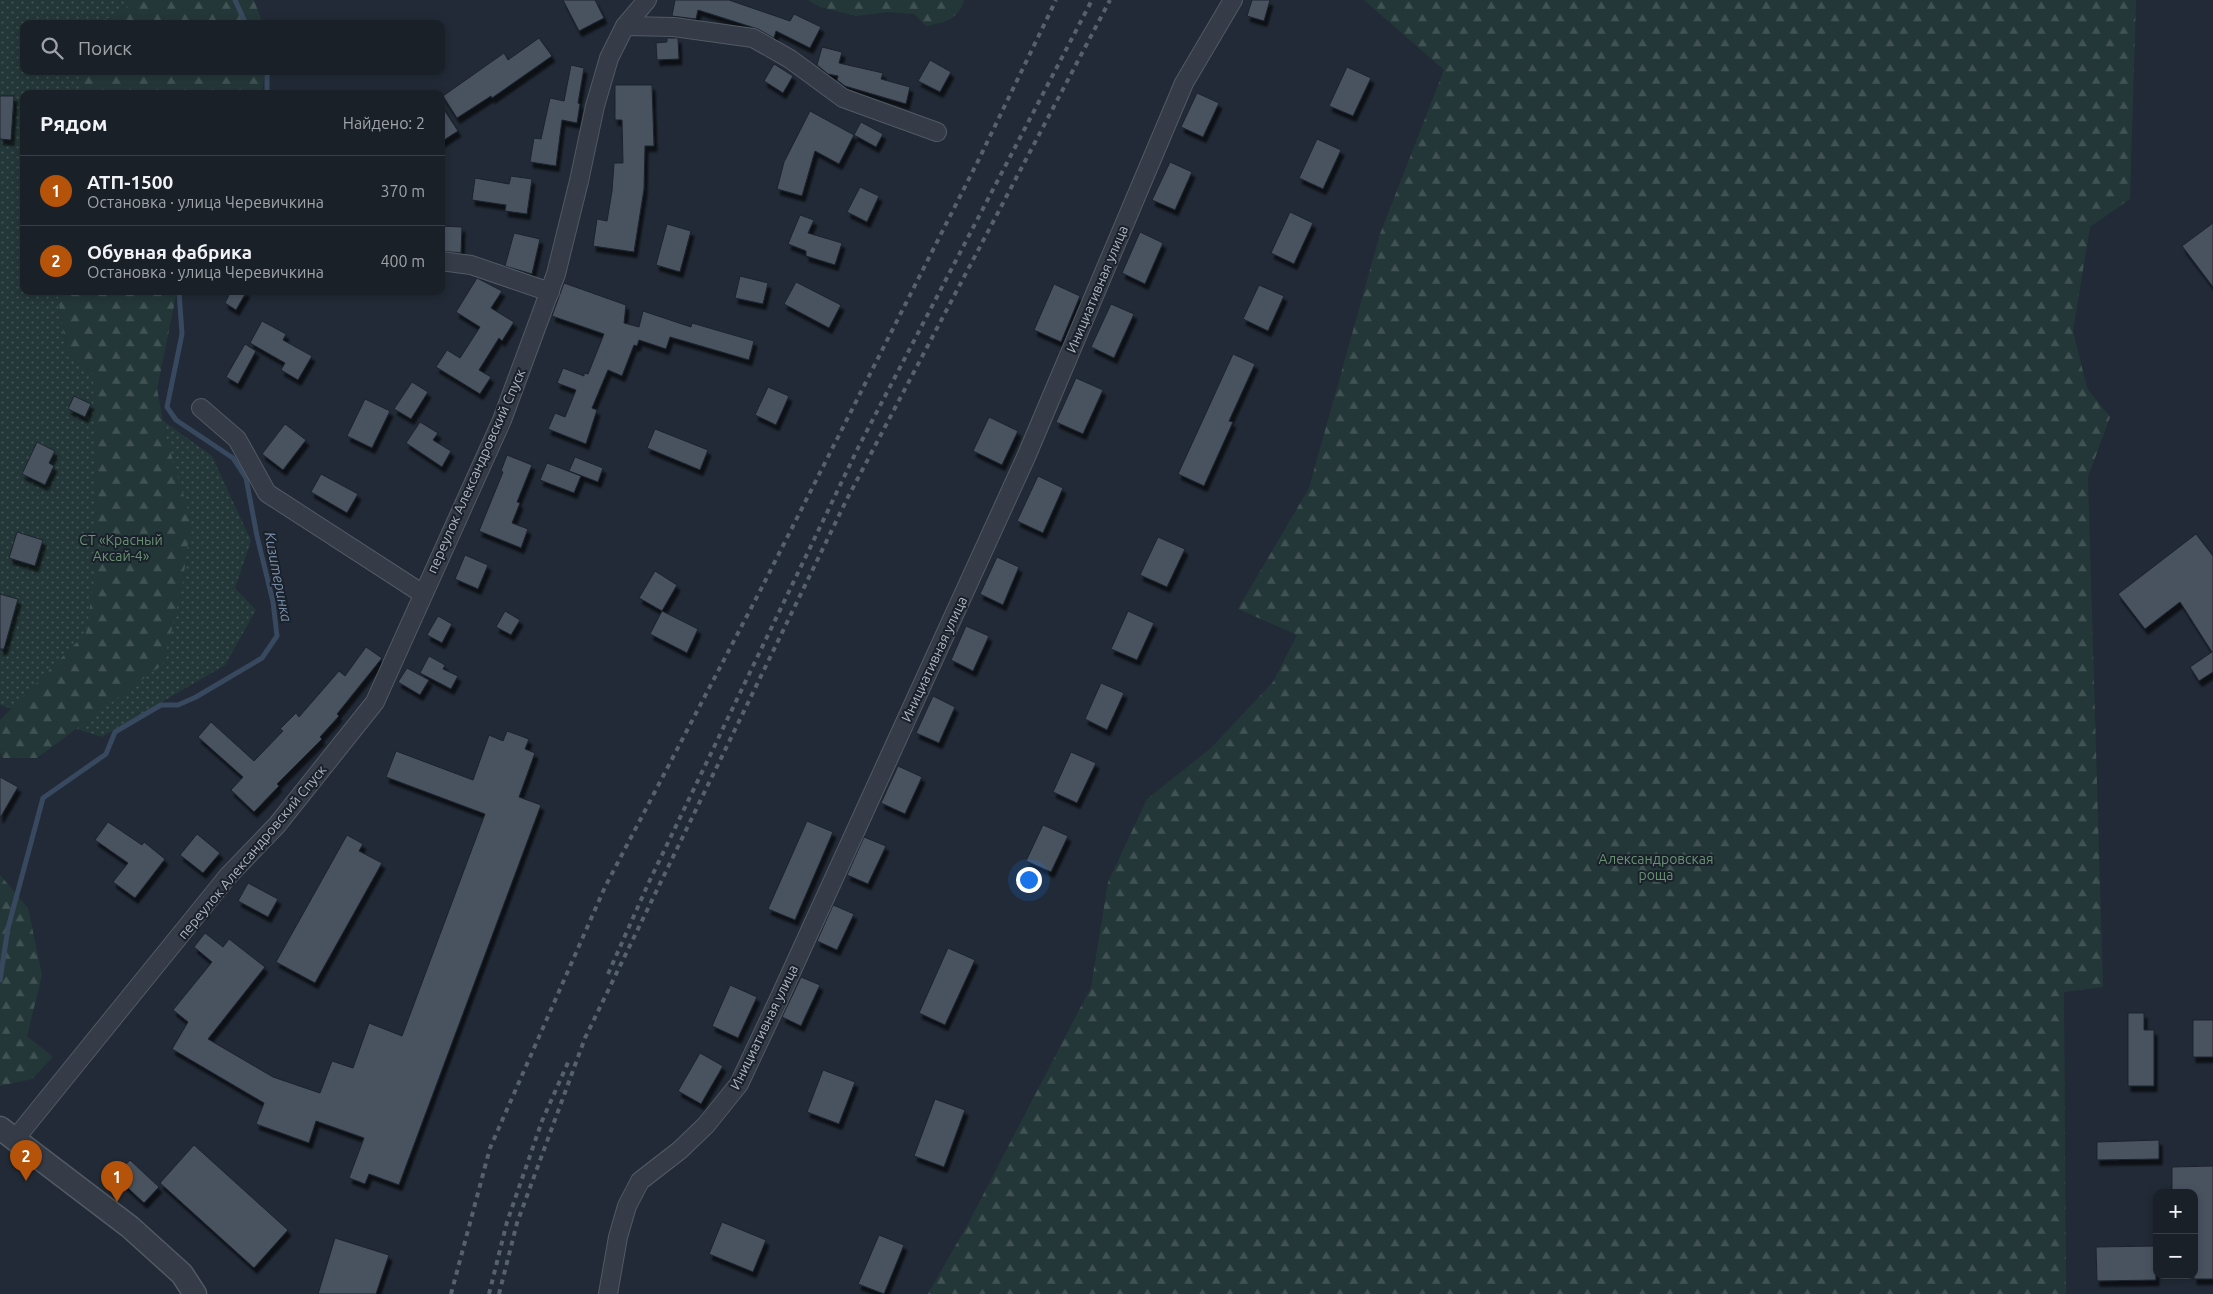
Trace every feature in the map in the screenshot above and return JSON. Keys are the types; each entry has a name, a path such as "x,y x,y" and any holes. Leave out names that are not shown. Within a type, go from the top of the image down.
{"street":[{"name":"переулок Александровский Спуск","path":"7,1134 155,968 228,876 277,824 375,702 502,420 550,292 579,181 595,106 609,58 625,26 647,0"},
{"name":"Инициативная улица","path":"608,1294 618,1238 627,1206 640,1181 680,1150 706,1125 739,1084 743,1076 1026,457 1184,82 1233,0"},
{"path":"625,26 674,27 753,38 790,59 844,98 937,132"},
{"path":"445,262 471,265 550,292"},
{"path":"201,408 237,439 267,493 423,594"},
{"path":"7,1134 130,1227 182,1274 195,1294"}],"green space":[{"name":"СТ «Красный Аксай-4»","path":"0,0 133,0 122,20 20,20 20,75 93,75 90,90 20,90 20,295 58,295 67,356 212,456 251,541 235,588 256,610 225,665 102,737 0,705"},
{"path":"131,0 254,0 262,20 104,20 130,6"},
{"path":"808,0 964,0 955,16 926,26 914,14 889,12 856,16 820,7"},
{"name":"Александровская роща","path":"1364,0 2136,0 2130,199 2090,227 2073,331 2087,388 2110,417 2088,477 2103,987 2064,992 2066,1294 928,1294 969,1222 1091,987 1108,882 1147,799 1211,748 1273,682 1297,635 1238,609 1309,488 1380,234 1444,70"},
{"path":"80,75 264,75 263,90 83,90"},
{"path":"58,295 176,295 157,389 167,441 191,520 182,588 163,664 37,758 3,758 0,752 0,720 86,633 96,566 93,373 67,356"},
{"path":"0,875 28,908 42,975 27,1036 53,1057 32,1079 0,1086"}],"building":[{"path":"563,0 595,0 604,18 579,31"},
{"path":"675,0 729,0 790,21 794,14 821,27 810,48 776,31 774,38 758,29 698,10 696,19 672,16"},
{"path":"1252,0 1270,0 1264,21 1247,16"},
{"path":"539,38 552,56 492,98 491,96 457,118 445,99 445,95 504,53 508,60"},
{"path":"667,38 678,38 679,59 657,60 656,43 667,42"},
{"path":"822,47 842,52 839,63 883,73 881,79 910,87 906,104 845,86 837,80 838,76 828,74 817,65"},
{"path":"930,60 951,72 940,92 918,81"},
{"path":"774,64 793,76 783,93 764,81"},
{"path":"571,65 584,68 578,103 580,104 577,123 562,120 556,166 530,162 534,138 541,139 550,98 564,101"},
{"path":"1347,67 1371,78 1353,116 1329,106"},
{"path":"615,85 652,85 654,146 645,146 644,189 634,252 593,246 597,219 607,221 614,163 623,163 622,120 615,120"},
{"path":"1197,93 1219,103 1203,137 1181,127"},
{"path":"0,96 14,96 11,140 0,139"},
{"path":"445,111 458,131 445,139"},
{"path":"810,111 854,135 839,164 815,151 802,196 777,189 784,162"},
{"path":"861,122 883,134 876,147 854,135"},
{"path":"1317,139 1341,150 1323,189 1299,178"},
{"path":"1170,162 1192,172 1175,210 1152,200"},
{"path":"511,176 532,179 527,214 505,211 506,205 472,200 475,178 509,184"},
{"path":"860,187 879,196 867,222 847,212"},
{"path":"1290,212 1313,223 1294,264 1271,253"},
{"path":"800,215 814,220 808,233 842,243 835,265 806,256 806,251 788,244"},
{"path":"2213,223 2213,287 2182,246"},
{"path":"667,224 691,231 680,272 656,265"},
{"path":"445,226 462,227 461,253 445,251"},
{"path":"1140,232 1163,243 1145,284 1122,273"},
{"path":"514,233 540,239 532,274 505,266"},
{"path":"740,276 768,283 763,304 735,298"},
{"path":"477,278 502,291 491,308 514,322 502,341 499,338 479,370 491,377 480,394 436,367 447,350 460,358 480,327 456,312"},
{"path":"796,282 841,305 829,328 784,304"},
{"path":"564,283 626,305 624,323 639,327 643,311 691,327 692,323 754,341 749,360 670,337 666,349 639,340 637,346 634,345 622,376 608,370 592,408 597,410 586,444 548,429 555,413 565,417 576,390 557,383 563,368 584,376 584,373 588,374 604,334 552,316"},
{"path":"1054,284 1080,296 1061,342 1034,330"},
{"path":"1259,285 1284,296 1268,331 1243,319"},
{"path":"229,295 245,295 236,310 225,303"},
{"path":"1111,304 1134,314 1114,358 1091,347"},
{"path":"262,321 286,334 283,340 312,356 298,380 281,370 285,363 250,343"},
{"path":"245,344 256,351 238,384 226,377"},
{"path":"1233,354 1255,364 1229,421 1233,422 1204,486 1178,474"},
{"path":"1076,378 1103,390 1083,434 1056,422"},
{"path":"412,382 428,392 411,419 394,409"},
{"path":"768,387 789,396 776,425 755,415"},
{"path":"74,396 91,404 85,417 68,409"},
{"path":"365,399 390,411 372,448 347,436"},
{"path":"989,417 1018,431 1002,465 973,451"},
{"path":"420,422 438,433 433,440 451,451 442,467 406,443"},
{"path":"285,424 306,440 283,470 262,454"},
{"path":"655,429 708,450 700,470 647,448"},
{"path":"37,442 55,451 49,463 54,466 45,485 22,474"},
{"path":"507,455 532,465 517,502 520,503 512,523 528,529 521,548 479,531 503,472 501,471"},
{"path":"575,457 603,468 598,482 569,471"},
{"path":"547,463 581,476 574,493 540,480"},
{"path":"321,474 358,494 347,513 311,492"},
{"path":"1038,476 1063,488 1043,533 1017,521"},
{"path":"17,532 43,540 35,566 9,558"},
{"path":"2196,534 2213,556 2213,672 2199,681 2190,667 2212,652 2180,602 2145,629 2118,594"},
{"path":"1158,537 1185,549 1167,587 1140,575"},
{"path":"465,555 488,565 478,589 455,579"},
{"path":"997,557 1019,567 1003,605 980,594"},
{"path":"655,571 677,585 662,611 639,598"},
{"path":"0,594 18,599 4,649 0,649"},
{"path":"505,611 520,620 511,635 496,627"},
{"path":"662,611 698,629 687,653 650,634"},
{"path":"1128,611 1154,623 1137,660 1111,649"},
{"path":"438,616 452,624 442,643 427,635"},
{"path":"966,626 989,636 973,671 951,660"},
{"path":"366,647 382,658 337,714 339,716 320,737 322,739 277,784 279,786 254,812 231,790 243,777 198,737 211,722 254,761 283,731 280,729 296,713 299,717 339,671 345,676"},
{"path":"429,656 445,665 443,669 458,676 451,689 420,673"},
{"path":"407,668 429,680 420,695 398,682"},
{"path":"1101,683 1124,693 1107,730 1085,719"},
{"path":"933,696 955,707 939,743 916,733"},
{"path":"507,731 529,739 525,749 535,753 519,797 541,805 399,1185 369,1174 365,1184 349,1178 364,1138 316,1121 309,1143 256,1124 264,1103 172,1049 188,1022 173,1010 212,962 194,947 205,933 223,947 229,939 265,967 208,1039 273,1077 320,1093 332,1061 353,1068 369,1023 402,1036 485,814 386,777 396,751 473,780 489,735 503,741"},
{"path":"1071,752 1096,763 1077,803 1053,792"},
{"path":"898,766 922,777 905,814 881,803"},
{"path":"0,777 18,787 0,818"},
{"path":"807,821 833,832 795,920 768,909"},
{"path":"108,822 142,845 144,842 165,859 135,898 113,882 128,863 95,840"},
{"path":"1043,825 1068,836 1051,872 1026,861"},
{"path":"197,834 220,853 203,873 180,855"},
{"path":"347,835 363,844 359,851 382,863 315,983 276,962"},
{"path":"864,837 886,846 868,884 847,875"},
{"path":"248,883 278,899 268,917 238,901"},
{"path":"833,905 854,914 837,950 817,941"},
{"path":"948,948 975,960 945,1025 919,1013"},
{"path":"801,977 820,985 801,1026 782,1017"},
{"path":"730,985 757,997 738,1038 712,1026"},
{"path":"2128,1013 2144,1013 2144,1030 2154,1030 2154,1086 2128,1086"},
{"path":"2193,1020 2213,1020 2213,1057 2193,1057"},
{"path":"700,1053 723,1066 701,1104 678,1091"},
{"path":"823,1070 855,1082 839,1124 807,1112"},
{"path":"935,1099 965,1110 944,1167 914,1156"},
{"path":"2159,1140 2159,1159 2097,1160 2097,1142"},
{"path":"194,1145 288,1230 254,1268 160,1183"},
{"path":"130,1160 159,1187 144,1203 115,1176"},
{"path":"2213,1166 2213,1279 2198,1279 2198,1189 2172,1189 2172,1167"},
{"path":"722,1222 766,1240 753,1272 709,1254"},
{"path":"879,1235 904,1245 884,1294 858,1284"},
{"path":"335,1238 389,1255 376,1294 318,1294"},
{"path":"2153,1246 2153,1279 2156,1280 2097,1281 2096,1247"}],"waterway":[{"name":"Кизитеринка","path":"235,0 244,20"},
{"name":"Кизитеринка","path":"267,75 267,90"},
{"name":"Кизитеринка","path":"0,980 8,928 43,798 106,754 115,732 161,705 178,705 196,697 262,658 277,636 273,602 257,536 246,478 233,458 176,420 167,407 182,334 179,295"}],"railway":[{"path":"451,1294 490,1148 605,887 760,591 978,161 1056,0"},
{"path":"608,974 649,882 859,446 1092,0"},
{"path":"499,1294 517,1223 585,1038 847,499 1110,0"},
{"path":"489,1294 507,1222 542,1121 570,1058"}],"place":[{"name":"Обувная фабрика","path":"26,1181"},
{"name":"АТП-1500","path":"117,1202"}]}
